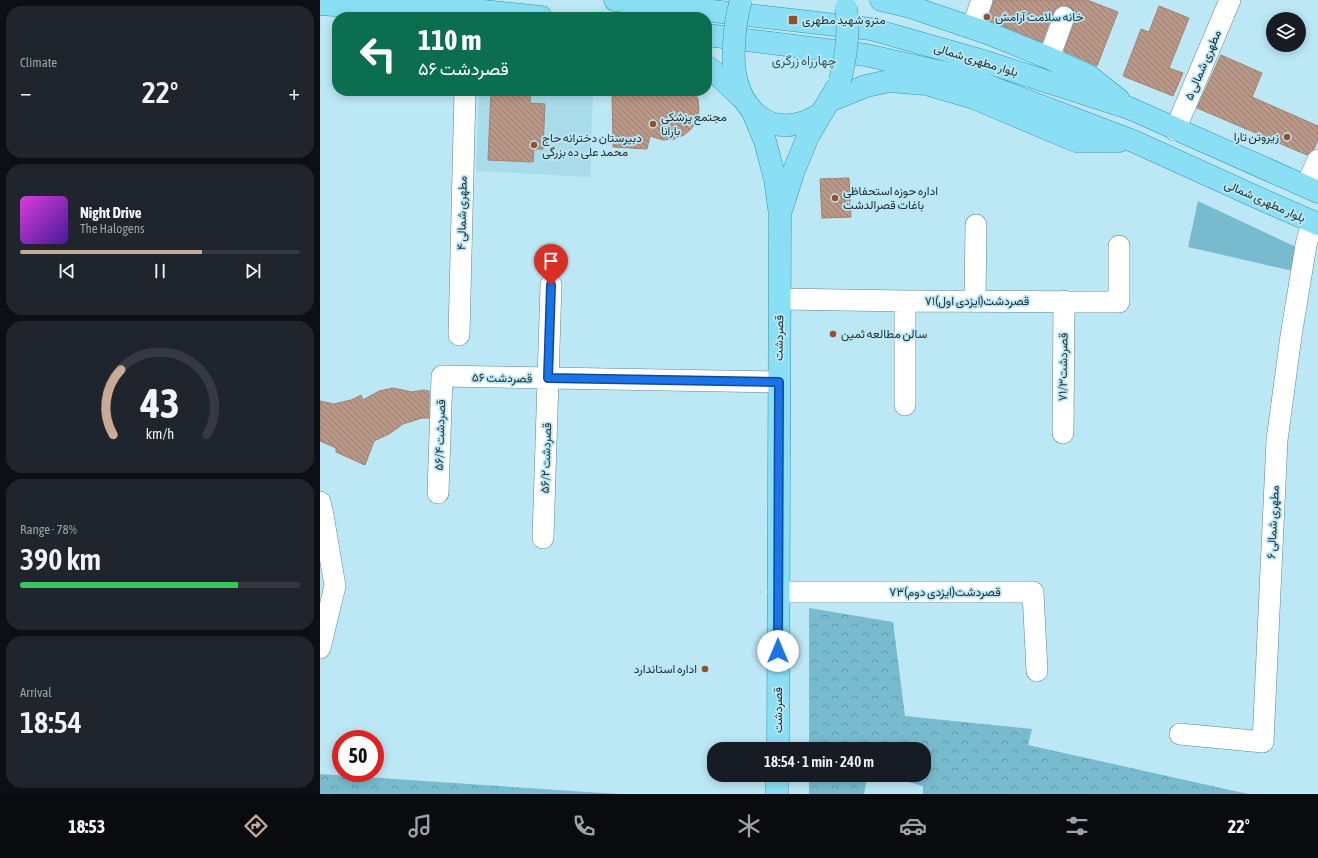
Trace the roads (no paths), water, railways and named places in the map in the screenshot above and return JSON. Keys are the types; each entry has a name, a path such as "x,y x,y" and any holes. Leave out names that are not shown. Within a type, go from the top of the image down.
{"main road":[{"name":"بلوار مطهرى شمالى","path":"615,0 871,29 980,60 1129,108 1312,189"},
{"path":"741,0 733,44 736,77 740,90 765,141 776,178 780,215"},
{"path":"881,0 911,7 990,34 1049,58 1089,76 1129,108"},
{"path":"320,4 362,7 444,7 492,12"},
{"path":"780,215 793,173 808,136 840,81 847,51 849,24 844,4"},
{"path":"362,7 387,12"},
{"name":"بلوار مطهرى شمالى","path":"712,35 866,55 967,78 1133,141 1315,223"},
{"path":"712,70 766,122 795,124 807,121 825,107 866,86 889,81 926,84 974,98 1076,141 1133,141"},
{"name":"قصردشت","path":"778,742 780,215"},
{"path":"777,782 777,794"}],"street":[{"path":"972,28 982,0"},
{"name":"۵ مطهری شمالی","path":"1176,130 1230,0"},
{"path":"1049,58 1064,17"},
{"name":"۴ مطهری شمالی","path":"459,335 465,96"},
{"path":"1312,189 1318,160"},
{"name":"۶ مطهری شمالی","path":"1180,734 1263,742 1277,440 1291,336 1306,245 1315,223"},
{"path":"975,301 976,225"},
{"name":"۷۱قصردشت(ایزدی اول)","path":"780,300 1119,302 1118,246"},
{"name":"۵۶/۲ قصردشت","path":"543,538 551,285"},
{"path":"905,301 905,405"},
{"name":"قصردشت۷۱/۳","path":"1062,433 1064,302"},
{"name":"۵۶ قصردشت","path":"442,376 779,382"},
{"name":"۵۶/۴ قصردشت","path":"438,494 442,376"},
{"path":"320,502 335,586 320,648"},
{"name":"۷۳قصردشت(ایزدی دوم)","path":"778,592 1033,592 1036,671"}],"place":[{"name":"خانه سلامت آرامش","path":"987,17"},
{"name":"مترو شهید مطهری","path":"793,20"},
{"name":"مجتمع پزشکی بارانا","path":"653,124"},
{"name":"زیروتن تارا","path":"1287,137"},
{"name":"دبیرستان دخترانه حاج محمد علی ده بزرگی","path":"534,145"},
{"name":"اداره حوزه استحفاظی باغات قصرالدشت","path":"835,198"},
{"name":"سالن مطالعه ثمین","path":"833,334"},
{"name":"اداره استاندارد","path":"705,669"}],"district":[{"name":"چهارراه زرگری","path":"804,60"}]}
